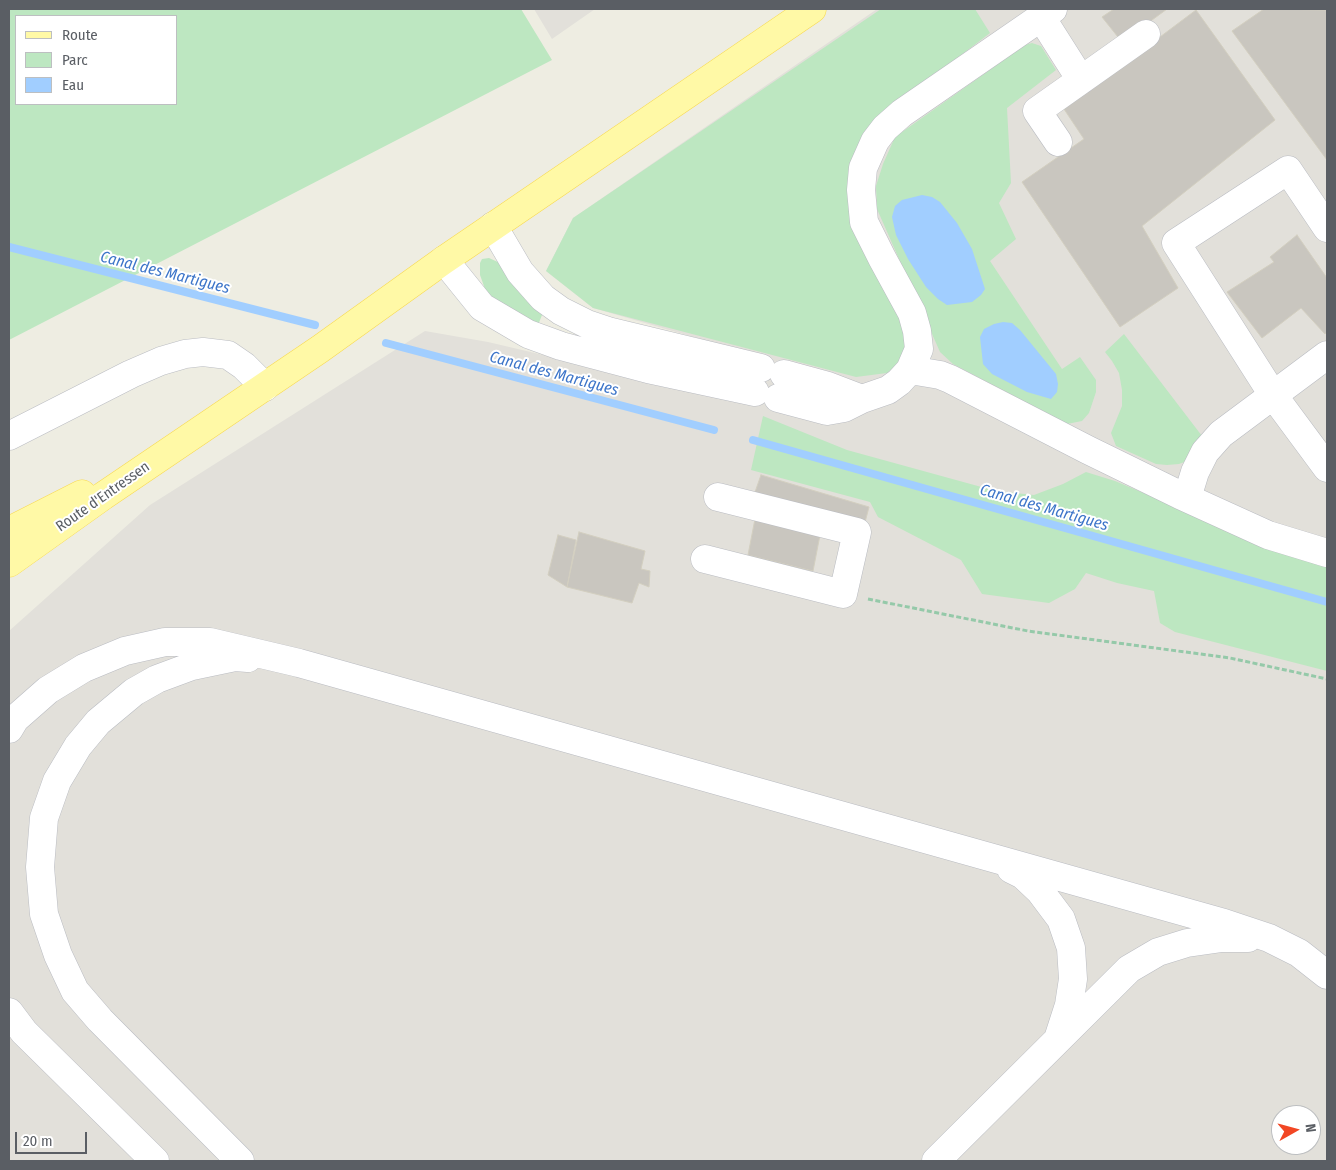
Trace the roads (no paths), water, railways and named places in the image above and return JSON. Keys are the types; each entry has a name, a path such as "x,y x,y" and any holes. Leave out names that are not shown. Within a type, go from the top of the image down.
{"main road":[{"path":"9,531 65,504 188,439 493,226 812,9"},
{"name":"Route d'Entressen","path":"9,563 103,496 188,439"}],"street":[{"path":"493,226 520,272 543,298 562,311 587,324 770,383 827,411 844,408 862,399 888,390 899,382 910,370 919,349 912,313 864,222 861,190 863,168 874,141 902,113 1047,13 1081,80"},
{"path":"1058,142 1037,111 1146,34"},
{"path":"1327,228 1288,170 1176,242 1273,395 1327,468"},
{"path":"444,260 482,307 528,334 561,346 648,369 770,383"},
{"path":"9,436 131,374 161,361 185,354 203,352 228,355 244,366 264,387"},
{"path":"1186,498 1195,472 1205,452 1221,434 1327,355"},
{"path":"910,370 940,375 950,379 1186,498 1268,535 1327,553"},
{"path":"705,559 843,594 857,532 718,497"},
{"path":"9,729 15,719 48,690 84,668 125,651 165,642 210,642 299,663 1224,924 1269,938 1325,971"},
{"path":"240,1161 100,1020 75,991 58,955 44,914 40,867 44,818 57,781 78,746 98,722 134,692 157,680 192,666 235,657 299,663"},
{"path":"990,858 1023,875 1040,891 1061,919 1070,948 1074,978 1070,1005 1057,1040"},
{"path":"936,1161 1129,969 1158,952 1187,943 1222,938 1269,938"},
{"path":"9,1012 24,1032 155,1161"},
{"path":"63,1070 149,1161"}],"water":[{"path":"922,195 932,197 940,202 957,223 972,249 985,289 972,302 947,305 938,299 926,287 908,259 896,235 892,217 895,206 902,200"},
{"path":"1003,322 1012,323 1020,330 1056,374 1057,392 1051,399 1027,392 992,374 983,364 980,337 984,329"}],"waterway":[{"name":"Canal des Martigues","path":"9,247 315,325"},
{"name":"Canal des Martigues","path":"386,343 714,430"},
{"name":"Canal des Martigues","path":"753,440 1327,602"}]}
